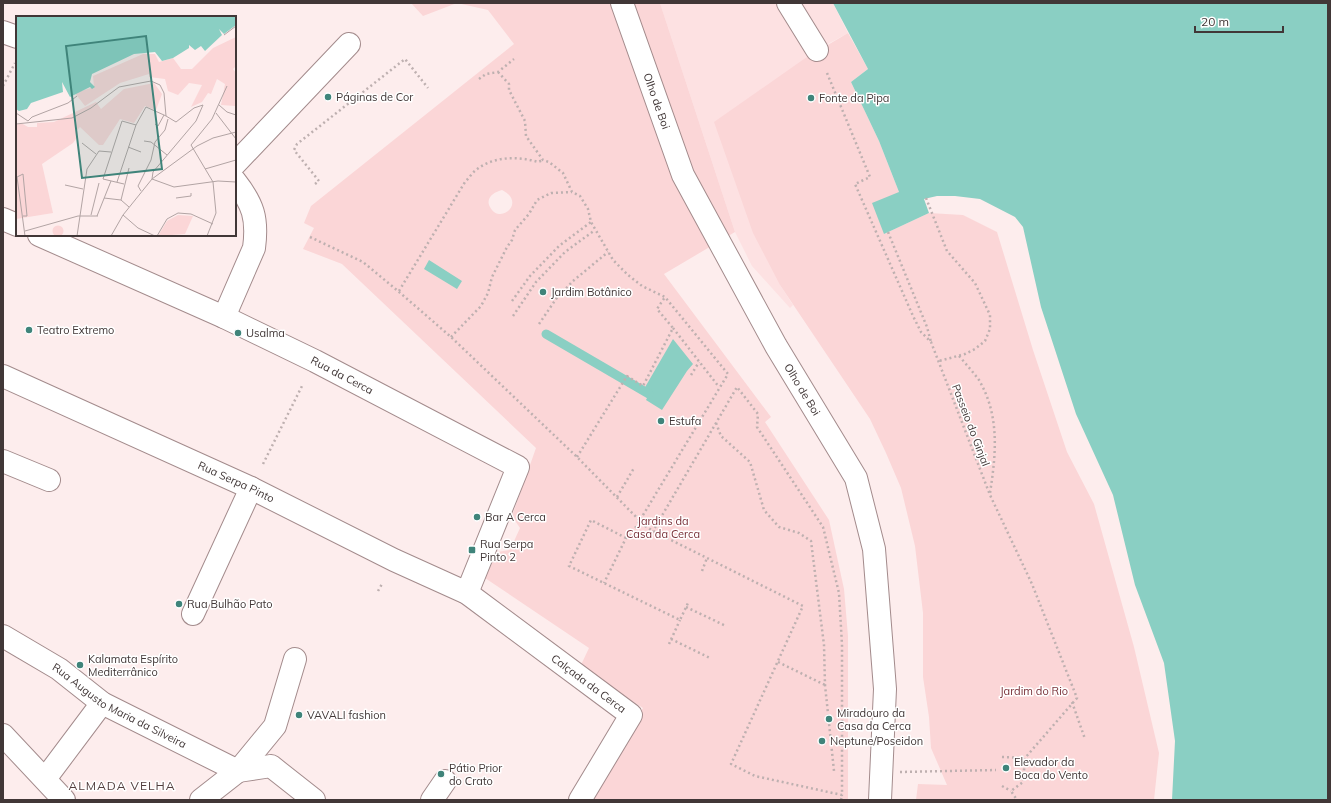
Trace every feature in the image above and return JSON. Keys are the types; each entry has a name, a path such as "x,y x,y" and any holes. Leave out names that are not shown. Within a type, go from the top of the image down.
{"street":[{"name":"Olho de Boi","path":"622,3 683,175 776,346 856,478 874,549 885,689 880,800"},
{"path":"788,3 817,50"},
{"path":"3,32 16,37"},
{"path":"236,163 349,44"},
{"path":"224,317 254,248 256,238 251,206 236,182"},
{"path":"3,219 16,225"},
{"name":"Rua da Cerca","path":"41,236 224,317 315,361 518,468 467,593"},
{"name":"Rua Serpa Pinto","path":"3,376 251,488 394,560 467,593"},
{"path":"3,461 49,480"},
{"path":"193,614 251,488"},
{"name":"Calçada da Cerca","path":"467,593 631,715 580,800"},
{"name":"Rua Augusto Maria da Silveira","path":"3,636 59,669 102,703 238,771"},
{"path":"201,800 238,771 275,726 295,659"},
{"path":"45,779 102,703"},
{"path":"3,734 64,800"},
{"path":"238,771 271,766 314,800"},
{"path":"432,800 445,781"}],"path":[{"name":"Passeio do Ginjal","path":"817,50 870,177 855,184 913,316 921,332 931,342 939,361 990,495 1032,584 1077,698 1072,702"},
{"path":"315,184 319,181 294,150 297,144 405,59 428,88"},
{"path":"479,79 486,74 498,72 514,59"},
{"path":"3,86 16,61"},
{"path":"498,72 509,84 509,90 525,121 526,136 543,160 549,162 563,173 572,192"},
{"path":"398,291 465,182 476,170 494,160 513,158 527,159 538,162 543,160"},
{"path":"451,337 481,306 488,293 492,277 512,240 515,230 529,214 537,200 551,192 572,192 580,196 588,209 590,222 613,260 642,286 665,297 728,374 631,535 626,538 604,583"},
{"path":"926,198 947,252 975,283 990,315 990,329 985,341 975,349 959,356 939,361"},
{"path":"512,301 530,276 559,246 590,222"},
{"path":"513,316 540,277 565,252 595,230"},
{"path":"888,232 927,327 931,342"},
{"path":"310,237 363,262 398,291 451,337 577,457 645,526 803,606 731,764 756,776 842,795"},
{"path":"539,324 556,299 573,281 608,252"},
{"path":"665,297 657,309 719,387"},
{"path":"577,457 627,376 643,386 673,328"},
{"path":"959,356 978,379 987,397 993,417 996,446 990,495"},
{"path":"251,488 315,361"},
{"path":"691,375 699,362"},
{"path":"654,531 737,387 758,414 757,427 823,527 839,593 842,645 841,800"},
{"path":"716,423 721,436 750,462 764,510 779,527 799,533 811,541 824,645 825,685 834,771"},
{"path":"616,497 634,468"},
{"path":"626,538 591,520 569,566 680,620"},
{"path":"702,571 707,558"},
{"path":"669,644 688,603"},
{"path":"686,607 726,626"},
{"path":"671,639 710,658"},
{"path":"778,662 825,685"},
{"path":"1072,702 1085,739"},
{"path":"1011,791 1023,782 1025,758 1072,702"},
{"path":"1002,757 1025,758"},
{"path":"900,772 996,770"},
{"path":"1002,786 1011,791 1016,800"}],"shaded area":[{"path":"660,3 833,3 848,33 817,50 780,285 793,305 790,308 752,266 735,232"}],"green space":[{"path":"411,3 457,3 423,16"},
{"name":"Jardins da Casa da Cerca","path":"457,3 660,3 735,232 664,274 771,417 765,422 829,520 844,589 848,636 848,800 591,800 643,708 580,667 589,648 485,578 497,552 510,550 520,528 512,516 536,448 342,264 303,249 314,228 304,223 311,206 514,44 488,10","holes":["502,190 509,195 512,200 512,206 509,210 500,214 494,212 490,207 489,198 496,192"]},
{"name":"Jardim do Rio","path":"848,33 868,69 851,82 879,141 899,192 884,234 929,213 963,215 997,232 1033,350 1067,452 1094,504 1134,647 1159,753 1154,800 916,800 918,784 947,785 931,748 929,717 923,677 923,613 915,546 901,488 870,419 780,285 753,233 714,122 804,59"}],"water":[{"path":"833,3 1328,3 1328,800 1172,800 1175,741 1164,663 1135,585 1113,495 1076,414 1041,307 1023,227 1015,217 980,199 955,196 937,196 924,199 929,213 884,234 872,203 899,192 879,141 851,82 868,69"},
{"path":"429,260 462,281 457,289 424,269"},
{"path":"673,339 693,364 662,410 646,400 650,392 644,389"}],"waterway":[{"path":"546,334 649,394"}],"place":[{"name":"Páginas de Cor","path":"328,97"},
{"name":"Fonte da Pipa","path":"811,98"},
{"name":"Jardim Botânico","path":"543,292"},
{"name":"Teatro Extremo","path":"29,330"},
{"name":"Usalma","path":"238,333"},
{"name":"Estufa","path":"661,421"},
{"name":"Bar A Cerca","path":"477,517"},
{"name":"Rua Serpa Pinto 2","path":"472,550"},
{"name":"Rua Bulhão Pato","path":"179,604"},
{"name":"Kalamata Espírito Mediterrânico","path":"80,665"},
{"name":"VAVALI fashion","path":"299,715"},
{"name":"Miradouro da Casa da Cerca","path":"829,719"},
{"name":"Neptune/Poseidon","path":"822,741"},
{"name":"Elevador da Boca do Vento","path":"1006,768"},
{"name":"Pátio Prior do Crato","path":"441,774"}],"district":[{"name":"ALMADA VELHA","path":"122,786"}]}
